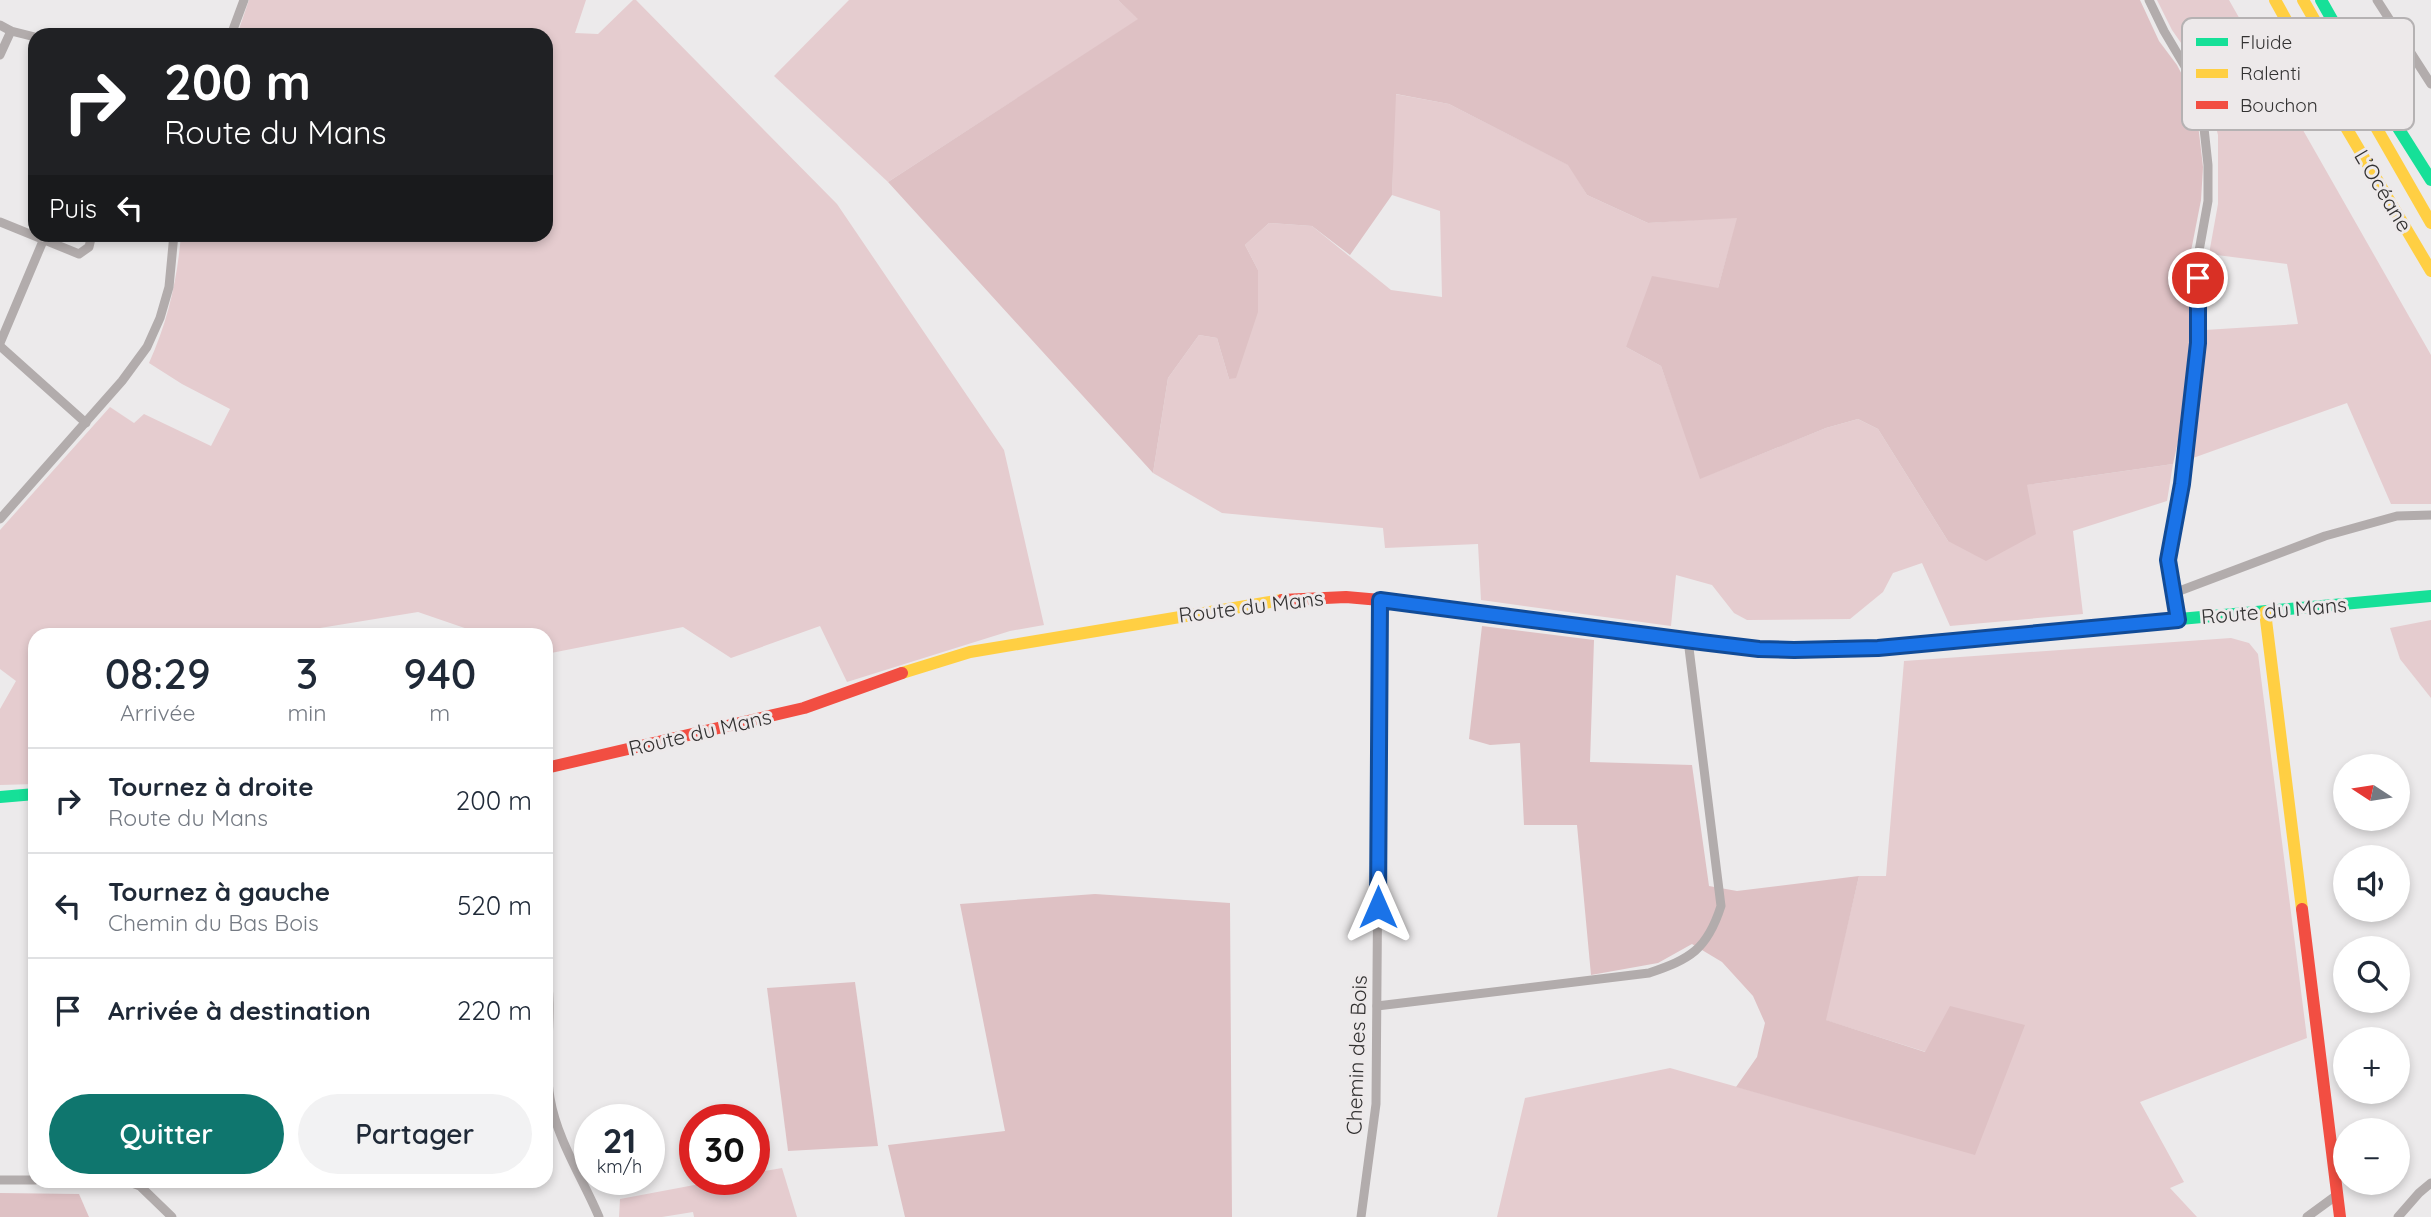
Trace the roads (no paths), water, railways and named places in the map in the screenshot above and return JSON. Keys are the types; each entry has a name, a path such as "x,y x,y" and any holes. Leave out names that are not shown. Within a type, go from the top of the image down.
{"main road":[{"name":"L’Océane","path":"2275,0 2285,18"},
{"name":"L’Océane","path":"2303,0 2313,18"},
{"path":"2321,0 2331,18"},
{"name":"L’Océane","path":"2348,130 2431,271"},
{"name":"L’Océane","path":"2378,130 2431,223"},
{"path":"2399,130 2431,180"},
{"name":"Route du Mans","path":"553,766 804,708 907,671 970,653 1246,603 1308,598 1380,600 1759,649 1842,650 2431,596"},
{"path":"2265,612 2333,1163"},
{"path":"0,797 28,795"},
{"path":"2337,1195 2340,1217"}],"street":[{"path":"234,28 244,0"},
{"path":"2149,0 2182,62"},
{"path":"2377,0 2389,18"},
{"path":"0,24 11,31 28,35"},
{"path":"0,55 11,31"},
{"path":"2414,58 2431,84"},
{"path":"2178,620 2168,560 2182,484 2198,343 2199,251 2208,201 2204,130"},
{"path":"0,222 28,234"},
{"path":"43,242 0,345 86,423"},
{"path":"46,242 79,254 89,247 90,242"},
{"path":"0,520 136,364 153,335 169,287 173,242"},
{"path":"2174,593 2325,536 2397,516 2431,515"},
{"name":"Chemin des Bois","path":"1362,1217 1376,1104 1380,600"},
{"path":"1377,1006 1649,973 1678,963 1699,949 1714,927 1721,906 1688,640"},
{"path":"553,1108 560,1131 599,1217"},
{"path":"0,1180 28,1180"},
{"path":"2398,1217 2419,1193 2431,1184"},
{"path":"142,1188 172,1217"},
{"path":"2307,1217 2337,1195"}]}
